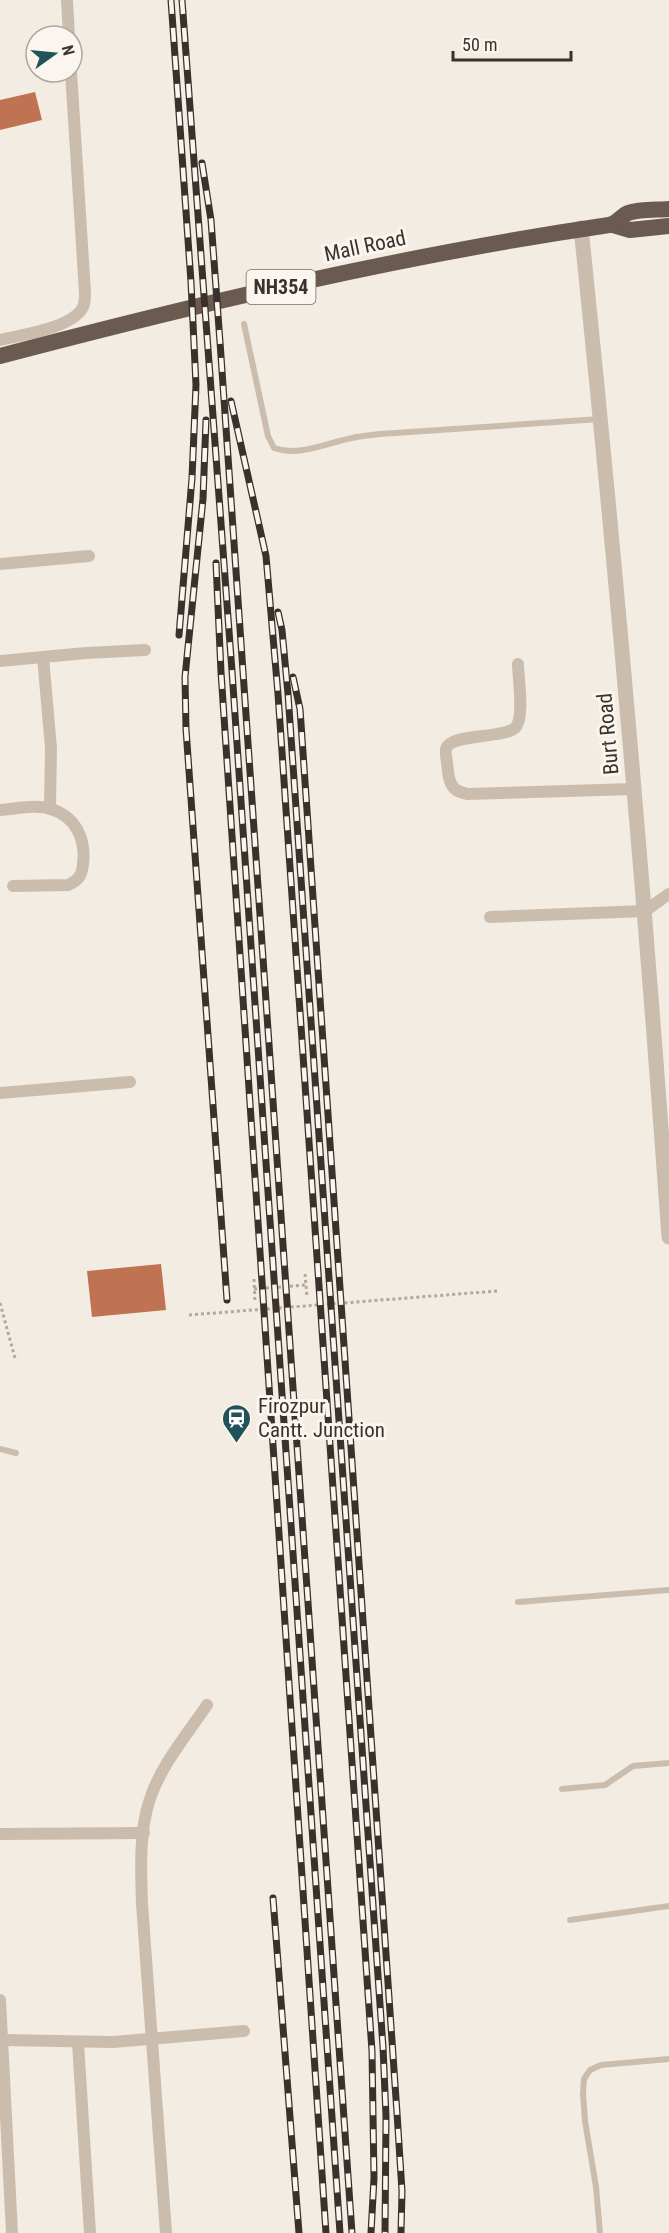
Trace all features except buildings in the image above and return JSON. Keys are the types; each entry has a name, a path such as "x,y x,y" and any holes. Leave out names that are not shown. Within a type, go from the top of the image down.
{"highway":[{"name":"Mall Road","path":"0,356 116,325 362,269 573,229 613,225 629,213 669,209"},
{"path":"613,225 630,230 669,226"}],"street":[{"path":"67,0 68,24"},
{"path":"0,340 63,324 75,317 83,307 85,293 72,84"},
{"name":"Burt Road","path":"573,229 601,419 645,911 669,1237"},
{"path":"0,365 69,338"},
{"path":"0,564 89,556"},
{"path":"0,662 145,650"},
{"path":"43,657 51,748 50,809"},
{"path":"518,664 519,722 515,729 506,733 450,743 446,749 449,779 453,788 467,794 634,789"},
{"path":"0,810 38,807 50,809 64,816 76,827 82,838 84,854 82,874 76,881 68,885 13,886"},
{"path":"490,917 645,911 669,894"},
{"path":"0,1093 130,1082"},
{"path":"166,2233 142,1904 141,1854 149,1802 166,1764 207,1705"},
{"path":"0,1834 144,1833"},
{"path":"0,2000 8,2231"},
{"path":"2,2040 78,2043 153,2040 244,2031"},
{"path":"78,2043 90,2233"}],"lane":[{"path":"244,324 267,436 274,448 285,452 303,451 354,437 380,434 601,419"},
{"path":"0,1449 16,1453"},
{"path":"518,1602 669,1590"},
{"path":"562,1789 604,1785 633,1766 669,1762"},
{"path":"570,1920 669,1906"},
{"path":"600,2233 592,2156 585,2121 584,2079 590,2070 601,2065 669,2059"}],"path":[{"path":"305,1274 308,1297"},
{"path":"254,1279 255,1302"},
{"path":"254,1289 306,1285"},
{"path":"189,1315 497,1291"},
{"path":"0,1303 15,1358"}],"railway":[{"path":"171,0 196,385 192,478 179,635"},
{"path":"182,0 232,671 340,2233"},
{"path":"202,163 211,220 220,342 352,2233"},
{"path":"231,401 266,556 278,694 372,2051 374,2178 371,2233"},
{"path":"206,420 203,499 185,677 186,729 227,1300"},
{"path":"216,563 221,672 326,2233"},
{"path":"278,612 288,694 383,2047 386,2116 385,2233"},
{"path":"293,677 300,709 397,2113 402,2191 401,2233"},
{"path":"273,1898 299,2233"}],"place":[{"name":"Firozpur Cantt. Junction","path":"237,1444"}]}
